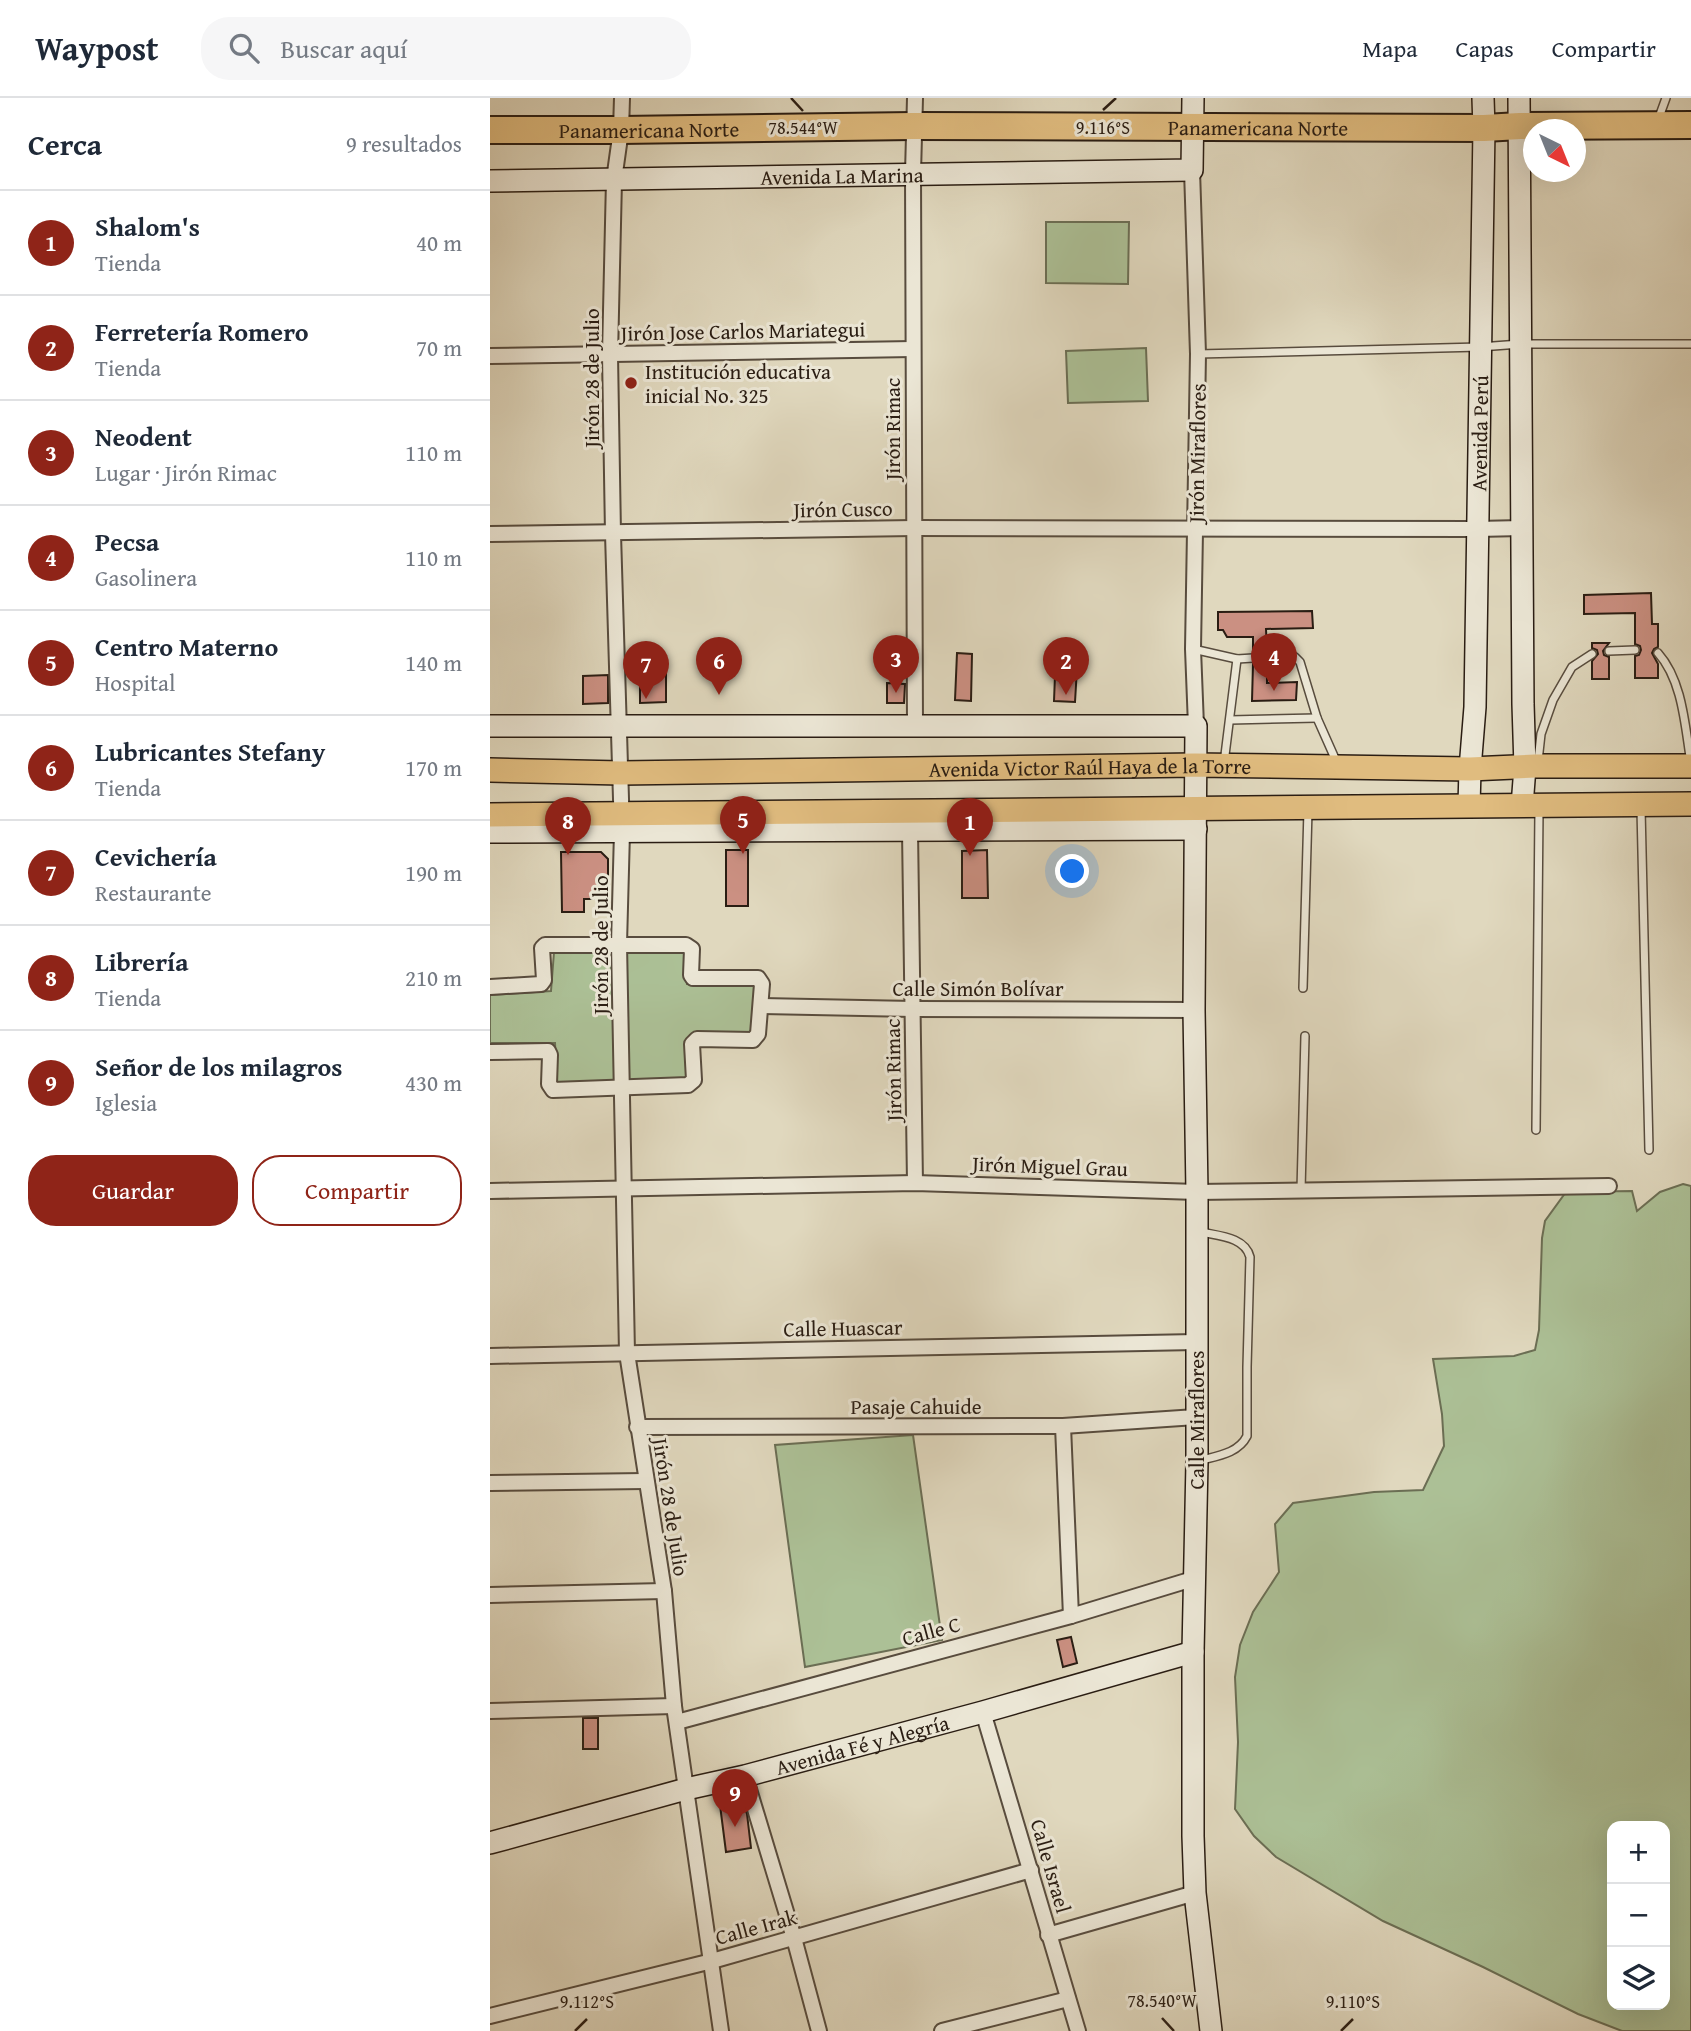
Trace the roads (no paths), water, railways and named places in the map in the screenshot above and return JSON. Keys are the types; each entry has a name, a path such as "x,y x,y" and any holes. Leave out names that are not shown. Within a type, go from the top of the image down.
{"highway":[{"name":"Panamericana Norte","path":"490,130 621,131 913,126 1484,128 1691,125"}],"main road":[{"name":"Jirón Miraflores","path":"1192,170 1193,98"},
{"name":"Avenida Perú","path":"1469,806 1475,707 1483,98"},
{"name":"Avenida Perú","path":"1519,98 1522,528 1531,806"},
{"name":"Avenida La Marina","path":"490,181 1192,170"},
{"path":"490,726 1196,726"},
{"name":"Jirón Miraflores","path":"1196,726 1196,819"},
{"name":"Avenida Victor Raúl Haya de la Torre","path":"490,770 621,773 1195,765 1470,769 1691,765"},
{"name":"Avenida Victor Raúl Haya de la Torre","path":"490,815 622,823 1196,819 1308,807 1691,804"},
{"path":"490,832 622,823 910,831 1196,819"},
{"name":"Calle Miraflores","path":"1196,819 1196,1578 1193,1652 1193,1836 1195,1893 1211,2031"},
{"name":"Avenida Fé y Alegría","path":"490,1843 983,1712 1193,1652"}],"street":[{"name":"Jirón 28 de Julio","path":"622,98 621,131 614,180 610,355 612,534 622,823 619,944 627,1353 664,1591 674,1706 721,2031"},
{"name":"Jirón Rimac","path":"915,98 915,726"},
{"name":"Jirón Miraflores","path":"1192,170 1198,354 1193,649 1196,726"},
{"name":"Jirón Jose Carlos Mariategui","path":"490,356 913,349"},
{"name":"Jirón Cusco","path":"490,534 914,528 1522,528"},
{"name":"Jirón Rimac","path":"910,831 915,1183"},
{"path":"490,987 541,984 544,980 542,948 545,945 619,944 690,946 691,977 758,978 762,984 758,1034 753,1040 694,1041 694,1080 688,1085 553,1090 549,1084 548,1051 490,1052"},
{"name":"Calle Simón Bolívar","path":"761,1006 1194,1010"},
{"name":"Jirón Miguel Grau","path":"490,1191 915,1183 1197,1192 1609,1186"},
{"name":"Calle Huascar","path":"490,1356 1196,1342"},
{"name":"Pasaje Cahuide","path":"637,1427 1063,1426 1196,1417"},
{"path":"1063,1426 1071,1616"},
{"path":"490,1483 645,1481"},
{"name":"Calle C","path":"677,1722 1071,1616 1196,1578"},
{"path":"490,1595 664,1591"},
{"path":"490,1711 674,1706"},
{"name":"Calle Israel","path":"983,1712 1078,2031"},
{"path":"745,1776 819,2031"},
{"name":"Calle Irak","path":"490,2016 712,1961 1031,1870"},
{"path":"1048,1935 1195,1893"},
{"path":"949,2030 1068,1999"}],"lane":[{"path":"1656,125 1666,98"},
{"path":"1198,354 1520,344 1691,344"},
{"path":"1193,649 1237,659 1253,658"},
{"path":"1609,652 1635,650"},
{"path":"1658,653 1667,662 1678,692 1691,765"},
{"path":"1531,767 1553,700 1572,667 1592,654"},
{"path":"1267,657 1295,657 1300,662 1317,718 1339,767"},
{"path":"1224,765 1237,659"},
{"path":"1230,720 1317,718"},
{"path":"1641,804 1649,1150"},
{"path":"1531,806 1536,1130"},
{"path":"1303,988 1308,807"},
{"path":"1301,1191 1306,1036"},
{"path":"1196,1462 1236,1449 1244,1443 1247,1436 1250,1257 1248,1249 1242,1243 1197,1231"}],"place":[{"name":"Institución educativa inicial No. 325","path":"631,383"},
{"name":"Pecsa","path":"1274,691"},
{"name":"Neodent","path":"896,693"},
{"name":"Lubricantes Stefany","path":"719,695"},
{"name":"Ferretería Romero","path":"1066,695"},
{"name":"Cevichería","path":"646,699"},
{"name":"Centro Materno","path":"743,854"},
{"name":"Librería","path":"568,855"},
{"name":"Shalom's","path":"970,856"},
{"name":"Señor de los milagros","path":"735,1827"}]}
